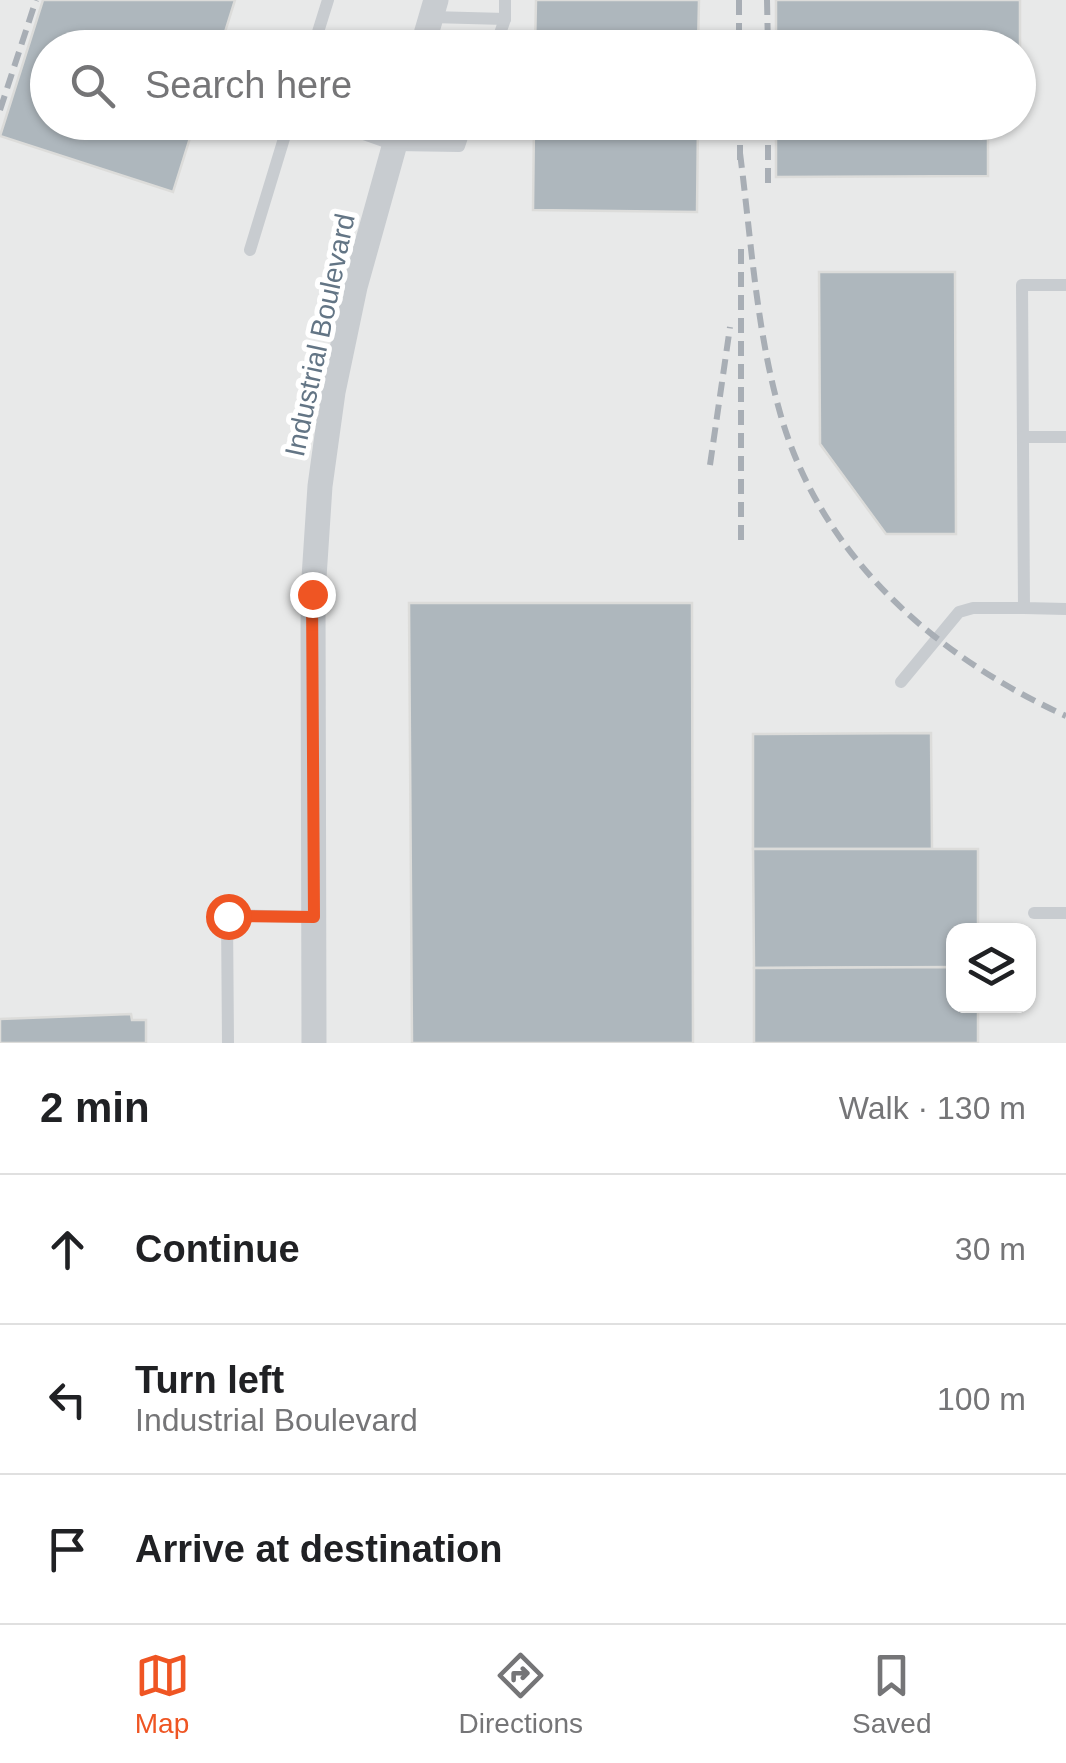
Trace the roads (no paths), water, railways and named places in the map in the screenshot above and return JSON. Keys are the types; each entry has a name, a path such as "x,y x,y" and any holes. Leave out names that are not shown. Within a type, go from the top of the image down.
{"street":[{"name":"Industrial Boulevard","path":"314,1043 312,594 320,486 333,392 355,287 396,140"}],"lane":[{"path":"319,30 328,0"},
{"path":"501,30 505,0"},
{"path":"433,8 505,19"},
{"path":"250,250 284,140"},
{"path":"428,140 458,146 460,140"},
{"path":"1024,608 1022,285 1066,285"},
{"path":"1023,437 1066,437"},
{"path":"900,682 960,612 973,608 1066,609"},
{"path":"1034,913 1066,913"},
{"path":"228,1043 228,916 314,917"}],"railway":[{"path":"0,110 36,0"},
{"path":"739,0 739,30"},
{"path":"767,0 768,30"},
{"path":"740,140 740,164"},
{"path":"768,140 768,185"},
{"path":"740,153 759,314 771,378 797,461 822,510 852,554 927,631 1017,692 1066,716"},
{"path":"741,249 741,544"},
{"path":"710,465 730,327"}]}
